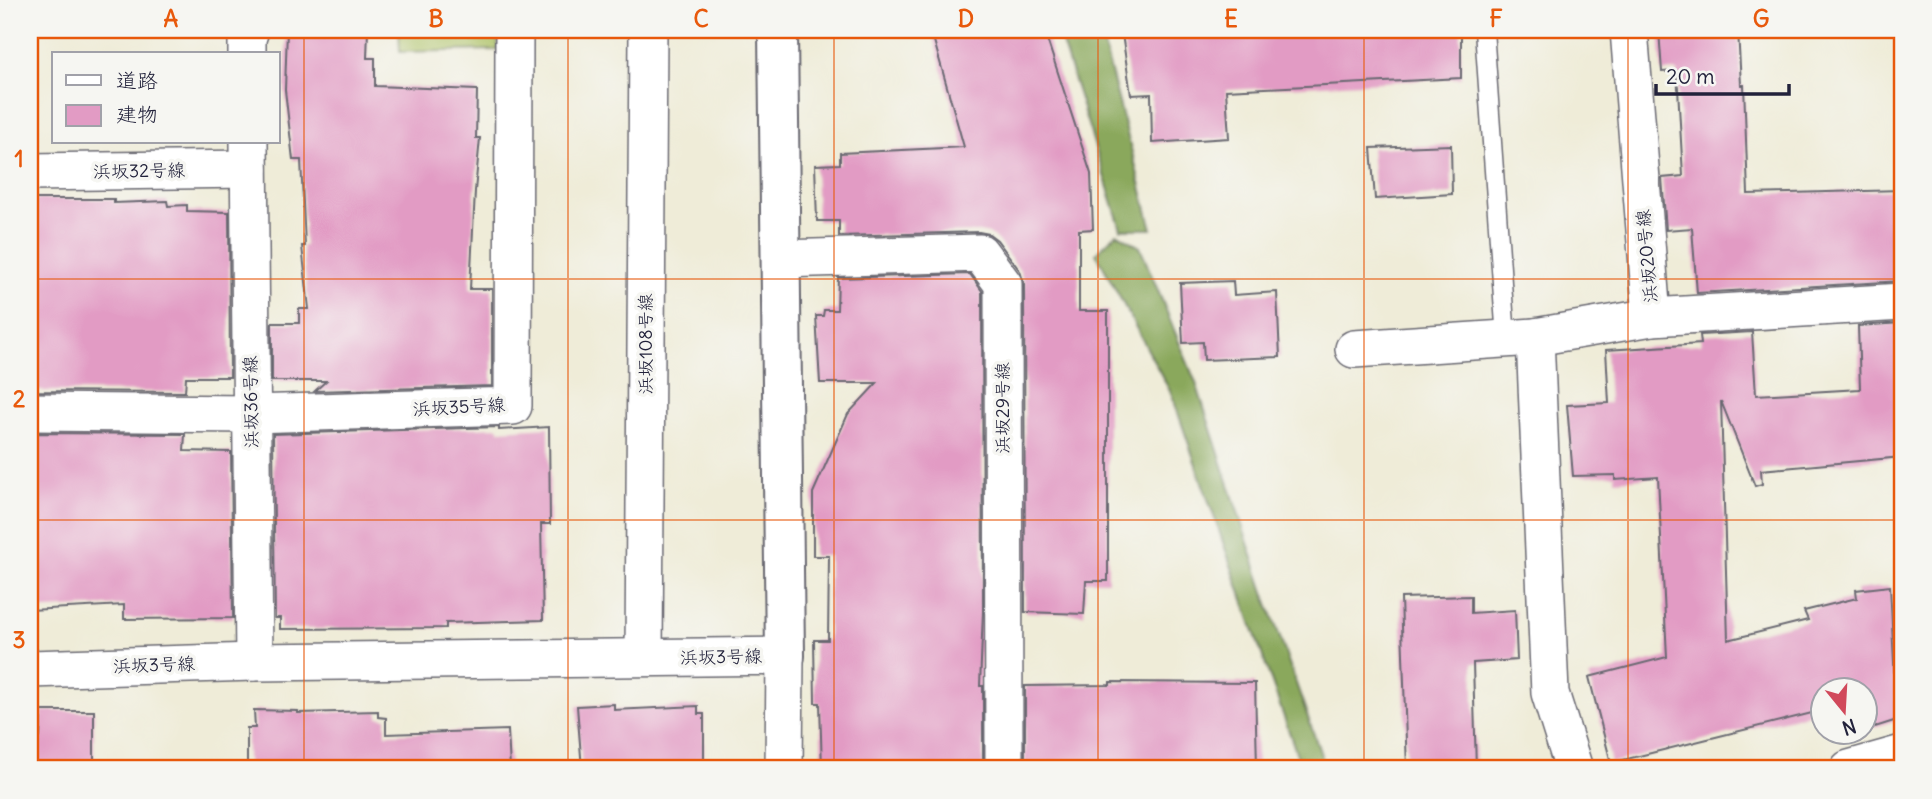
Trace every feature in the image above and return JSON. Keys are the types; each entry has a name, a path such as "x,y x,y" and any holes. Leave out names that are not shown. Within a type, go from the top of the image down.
{"street":[{"path":"247,52 250,30"},
{"name":"浜坂35号線","path":"30,412 251,414 513,406 514,30"},
{"name":"浜坂108号線","path":"644,657 648,30"},
{"name":"浜坂3号線","path":"30,669 254,662 785,656 778,30"},
{"name":"浜坂20号線","path":"1629,30 1652,317 1902,302"},
{"name":"浜坂36号線","path":"249,155 254,662"},
{"name":"浜坂32号線","path":"30,172 249,155"},
{"name":"浜坂29号線","path":"781,259 980,253 1003,284 1004,769"},
{"path":"1354,349 1520,338 1652,317"},
{"path":"1520,338 1550,693 1574,769"},
{"path":"784,769 785,656"},
{"path":"1849,769 1902,754"}],"lane":[{"path":"1484,30 1520,338"}],"green space":[{"path":"399,30 498,30 498,50 400,52"},
{"path":"1058,30 1100,30 1152,229 1121,229"},
{"path":"1117,233 1140,247 1196,383 1263,589 1326,769 1302,769 1171,393 1096,253"}],"building":[{"path":"287,30 368,30 367,58 375,58 375,86 477,90 476,138 480,138 470,289 492,289 492,386 315,391 326,381 272,381 272,323 299,323 299,309 309,309 302,246 305,246 301,160 293,160 285,90"},
{"path":"931,30 1044,30 1091,174 1093,229 1079,230 1079,311 1108,311 1108,581 1086,581 1084,614 1025,612 1024,284 1020,271 997,240 989,234 979,232 839,236 839,221 817,221 815,165 840,164 840,153 964,147"},
{"path":"1205,30 1461,30 1461,78 1226,90 1229,138 1152,143 1151,94 1131,95 1122,34"},
{"path":"1659,30 1738,30 1741,85 1744,85 1748,194 1902,190 1902,281 1697,293 1692,228 1666,230 1662,178 1683,176 1677,71 1662,72"},
{"path":"1451,145 1452,194 1375,199 1371,148"},
{"path":"30,199 114,199 114,203 167,201 168,206 187,205 187,211 229,212 230,377 186,377 185,392 30,391"},
{"path":"970,274 982,291 983,611 980,686 983,686 983,769 822,769 820,703 815,703 814,640 828,640 829,556 813,556 813,493 848,414 877,383 820,383 816,316 823,316 824,310 837,310 838,278"},
{"path":"1233,281 1234,295 1277,292 1280,357 1204,360 1203,342 1183,343 1180,283"},
{"path":"1902,323 1902,457 1761,470 1762,484 1755,486 1721,401 1728,640 1808,620 1804,611 1857,598 1856,590 1890,586 1897,720 1880,725 1880,676 1810,676 1810,713 1611,763 1589,677 1667,657 1658,477 1615,480 1615,475 1573,476 1567,405 1609,403 1606,350 1701,344 1700,335 1752,332 1756,395 1860,389 1858,326"},
{"path":"499,427 499,430 549,427 550,524 541,524 543,620 446,623 446,628 280,629 280,618 275,618 273,434"},
{"path":"30,433 185,434 184,451 231,452 233,618 124,619 124,605 30,610"},
{"path":"1471,596 1471,613 1515,610 1517,660 1473,663 1476,769 1407,769 1401,598"},
{"path":"1110,682 1255,683 1257,768 1025,769 1025,686 1110,685"},
{"path":"614,704 614,710 698,706 698,714 704,714 704,769 582,769 577,706"},
{"path":"254,710 298,713 378,711 378,717 386,718 386,734 508,730 510,769 247,769 247,728 255,728"},
{"path":"41,711 94,711 94,769 30,769 30,738 40,737"}]}
